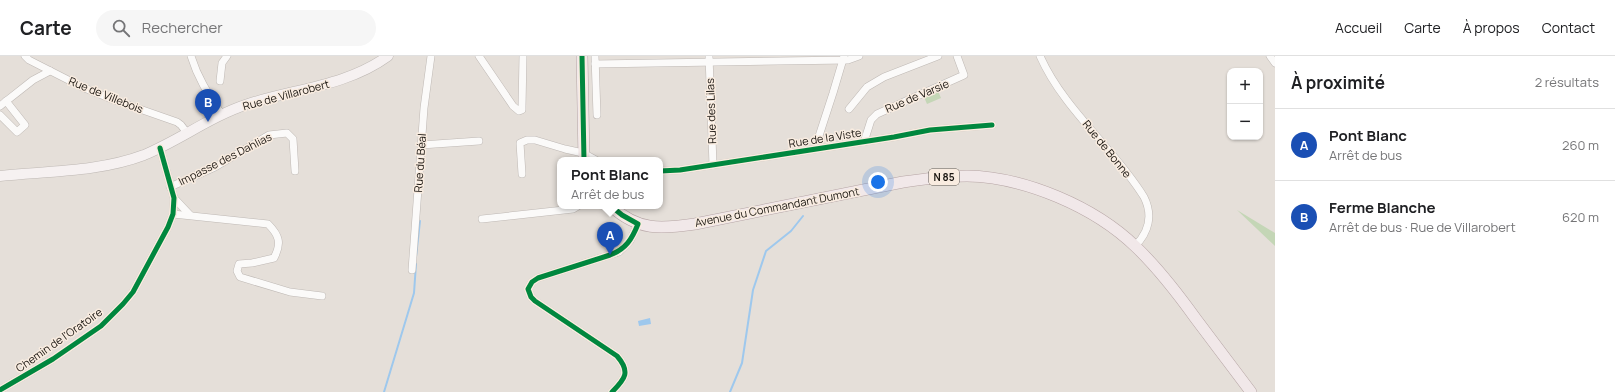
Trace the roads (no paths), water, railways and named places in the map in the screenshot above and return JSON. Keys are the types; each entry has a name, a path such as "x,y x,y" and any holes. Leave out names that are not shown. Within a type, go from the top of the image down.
{"main road":[{"name":"Rue de Villarobert","path":"0,176 108,165 127,160 160,148 222,115 265,99 354,75 388,56"},
{"path":"582,56 584,156"},
{"name":"Avenue du Commandant Dumont","path":"615,209 638,224 658,227 695,224 903,182 932,178 967,176 1000,180 1057,197 1090,214 1126,238 1135,246"},
{"name":"N 85","path":"1135,246 1179,295 1251,392"}],"street":[{"name":"Rue de Villebois","path":"25,56 29,60 50,71 107,98 177,122 186,133"},
{"path":"191,56 209,97 222,115"},
{"path":"220,81 222,63 227,56"},
{"name":"Rue du Béal","path":"412,270 424,108 431,56"},
{"path":"479,56 513,106 519,111 522,110 523,56"},
{"path":"595,56 597,115"},
{"path":"595,64 709,59 843,58 848,60 859,56"},
{"path":"849,109 867,87 884,77 938,56"},
{"name":"Rue de Varsie","path":"864,142 871,120 877,114 964,75 957,56"},
{"name":"Rue de Bonne","path":"1040,56 1045,67 1064,95 1144,197 1150,212 1149,219 1146,231 1135,246"},
{"path":"819,136 843,58"},
{"name":"Rue des Lilas","path":"709,59 713,165"},
{"path":"0,115 17,132 26,125 3,104 33,80 50,71"},
{"name":"Rue de la Viste","path":"663,171 680,170 864,142 936,129 992,125"},
{"name":"Impasse des Dahlias","path":"170,187 215,167 269,135 287,133 292,139 296,171"},
{"path":"522,174 520,143 522,141 535,140 584,156"},
{"path":"421,145 479,141"},
{"name":"Chemin de l'Oratoire","path":"0,390 54,359 101,326 115,313 137,286 168,227 173,214 174,198 160,148"},
{"path":"174,198 190,215"},
{"path":"482,219 573,209"},
{"path":"173,214 268,224 276,233 279,249 274,258 252,263 239,264 237,271 240,277 290,292 322,296"},
{"path":"612,392 624,378 626,372 617,356 535,301 528,289 532,282 538,278 619,252 630,241 638,224"}],"water":[{"path":"650,318 651,324 639,326 638,321"}],"waterway":[{"path":"730,392 742,363 753,290 766,251 791,231 803,216"},
{"path":"416,257 420,221"},
{"path":"384,392 414,293 416,264"}],"place":[{"name":"Ferme Blanche","path":"208,122"},
{"name":"Pont Blanc","path":"610,255"}]}
